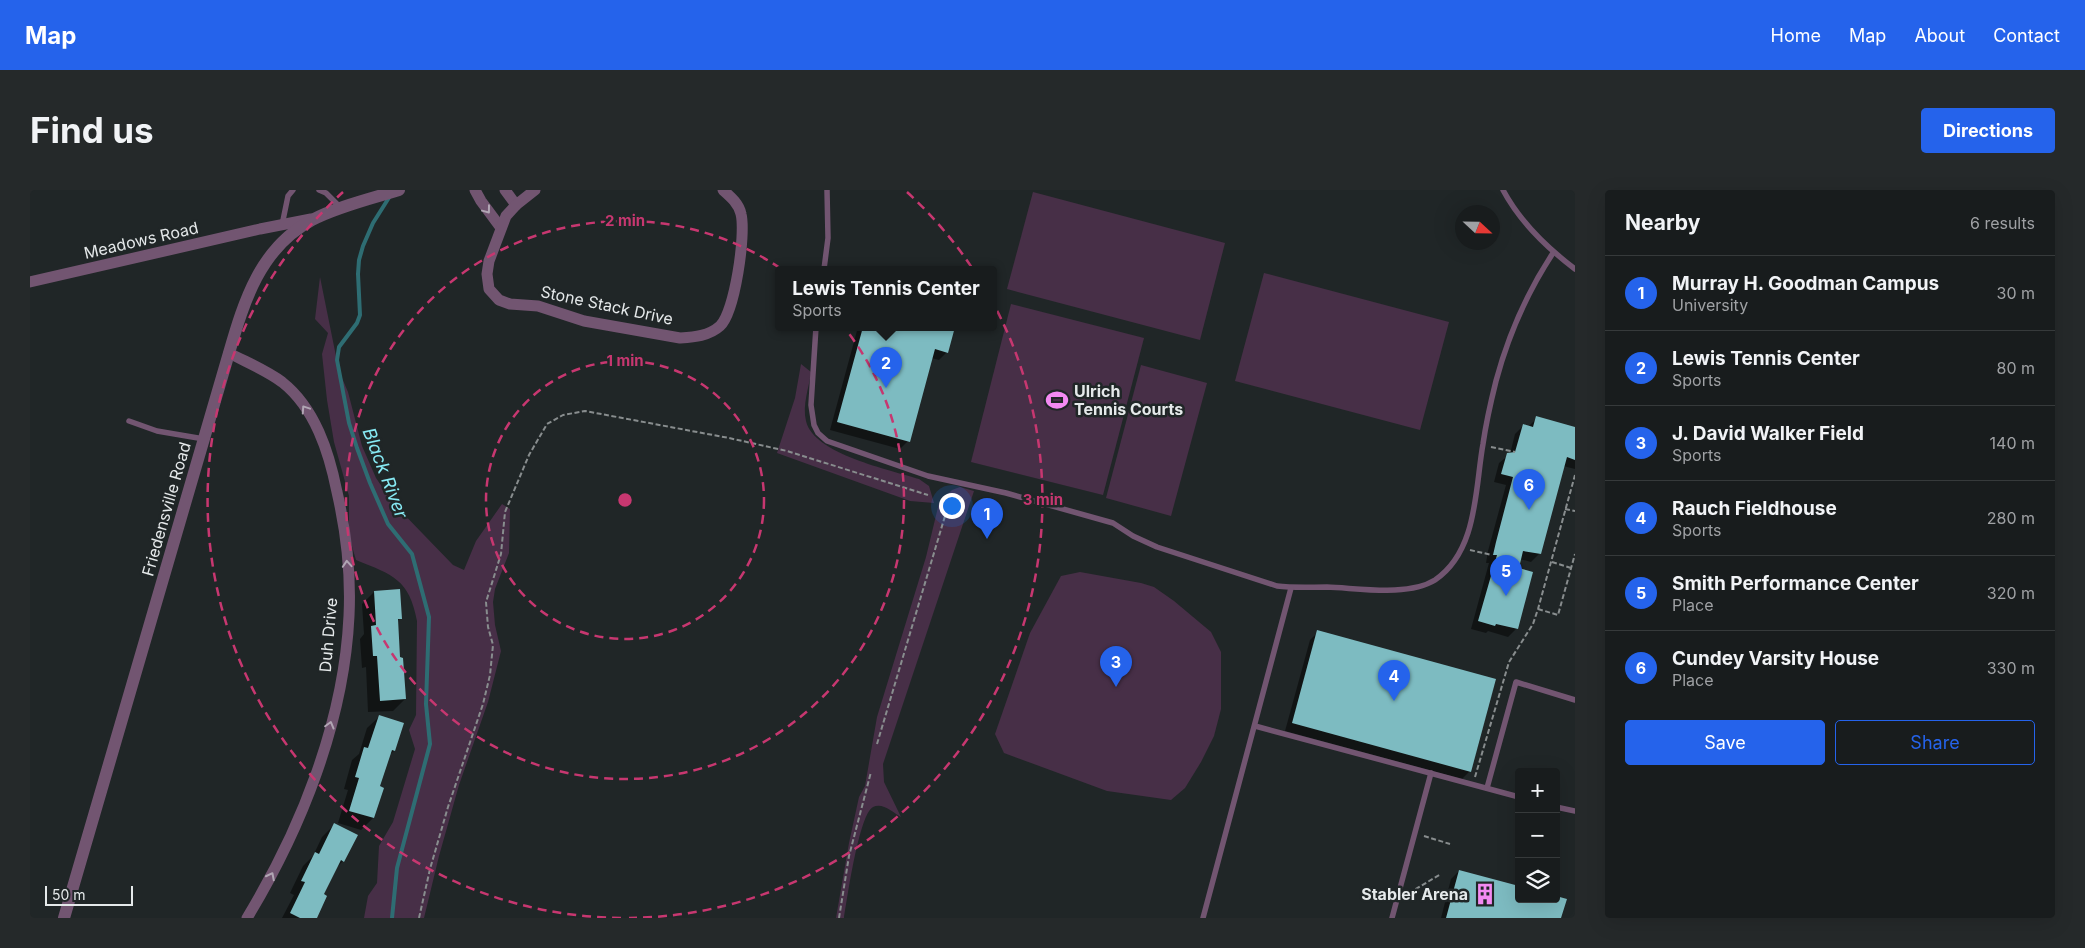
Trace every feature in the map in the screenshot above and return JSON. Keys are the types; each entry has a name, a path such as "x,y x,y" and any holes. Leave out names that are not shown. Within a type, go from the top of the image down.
{"street":[{"name":"Friedensville Road","path":"64,918 243,304 269,256 282,241 313,219 399,190"},
{"path":"475,190 501,228"},
{"path":"505,190 516,205"},
{"name":"Stone Stack Drive","path":"535,190 516,205 506,216 501,228 487,274 489,289 499,300 510,304 538,306 565,316 610,326 680,338 695,337 709,333 720,325 731,305 742,228 741,214 735,201 723,190"},
{"name":"Meadows Road","path":"30,282 260,229 313,219"},
{"path":"260,229 272,233 282,241"},
{"name":"Duh Drive","path":"228,353 282,382 306,410 318,432 328,454 340,506 346,544 348,582 349,615 340,682 317,770 287,842 269,880 247,918"}],"lane":[{"path":"282,225 288,193 293,190"},
{"path":"319,190 326,193 342,209"},
{"path":"824,266 828,238 827,190"},
{"path":"1503,190 1523,222 1553,252 1575,269"},
{"path":"816,331 811,405 814,425 818,433 827,441 928,476 1006,493 1113,524 1157,547 1278,586 1292,588 1409,589 1427,585 1437,578 1450,565 1461,548 1475,507 1482,445 1506,349 1541,272 1553,252"},
{"path":"129,420 157,431 204,439"},
{"path":"1203,918 1292,588"},
{"path":"1488,788 1516,682 1575,700"},
{"path":"1255,726 1515,796"},
{"path":"1392,918 1431,773"},
{"path":"1560,807 1575,809"}],"path":[{"path":"419,918 430,869 448,807 490,674 493,645 488,627 486,602 501,554 505,512 529,455 547,424 563,415 585,411 729,438 787,452 928,495"},
{"path":"1482,445 1515,452"},
{"path":"1473,784 1509,662 1533,624 1538,609 1575,475"},
{"path":"877,744 945,516 943,506"},
{"path":"1565,509 1575,511"},
{"path":"1461,548 1492,555"},
{"path":"1538,609 1558,615 1575,554"},
{"path":"1552,562 1571,568"},
{"path":"839,918 849,856 871,772"},
{"path":"1424,836 1450,844"},
{"path":"1409,893 1441,874"}],"shaded area":[{"path":"1033,192 1225,243 1200,340 1007,289"},
{"path":"1264,273 1449,322 1420,430 1235,381"},
{"path":"320,277 339,371 348,392 362,446 376,478 394,504 453,565 464,570 476,541 502,504 510,509 509,553 495,589 493,602 495,625 501,651 488,702 459,785 424,918 364,918 368,896 377,883 379,846 393,822 415,749 409,730 416,715 417,621 414,607 404,587 389,575 356,560 349,536 349,496 334,442 322,354 328,333 315,319"},
{"name":"Ulrich Tennis Courts","path":"1011,304 1144,338 1103,495 971,462"},
{"path":"801,364 811,372 805,415 812,433 823,443 855,459 919,479 929,486 934,503 910,501 777,453 795,398"},
{"path":"1141,365 1207,383 1171,516 1106,498"},
{"path":"960,487 974,491 883,764 884,782 901,817 880,806 873,807 868,813 858,840 844,918 836,918 849,843 859,797 865,786 877,717 926,557 939,503 952,490"},
{"path":"1080,572 1154,587 1211,632 1221,652 1221,709 1214,736 1185,788 1171,800 1107,791 1004,753 995,734 1030,633 1061,576"}],"building":[{"path":"862,331 954,331 948,353 935,349 910,442 837,422"},
{"path":"1536,416 1575,427 1575,460 1567,457 1541,554 1523,551 1519,568 1533,572 1518,629 1496,624 1495,626 1478,621 1497,555 1493,555 1513,477 1501,474 1507,453 1515,452 1523,424 1533,427"},
{"path":"400,589 402,619 398,619 400,657 403,658 406,699 380,701 377,656 373,656 371,626 376,625 374,591"},
{"path":"1317,630 1496,679 1471,772 1292,723"},
{"path":"379,715 404,723 395,751 392,750 380,786 384,788 374,818 349,811 359,778 355,777 364,747 368,748"},
{"path":"334,823 358,835 344,862 341,860 324,894 327,896 317,918 300,918 290,913 305,882 301,881 315,852 319,854"},
{"name":"Stabler Arena","path":"1459,870 1515,885 1515,903 1560,903 1560,897 1567,899 1561,918 1446,918"}],"waterway":[{"name":"Black River","path":"390,196 373,223 363,246 358,274 360,315 357,323 339,347 337,360 349,423 357,448 388,524 412,554 429,617 426,704 430,744 397,868 392,918"}],"place":[{"name":"Lewis Tennis Center","path":"886,388"},
{"name":"Ulrich Tennis Courts","path":"1057,400"},
{"name":"Cundey Varsity House","path":"1529,510"},
{"name":"Murray H. Goodman Campus","path":"987,539"},
{"name":"Smith Performance Center","path":"1506,596"},
{"name":"J. David Walker Field","path":"1116,687"},
{"name":"Rauch Fieldhouse","path":"1394,701"},
{"name":"Stabler Arena","path":"1485,894"}]}
